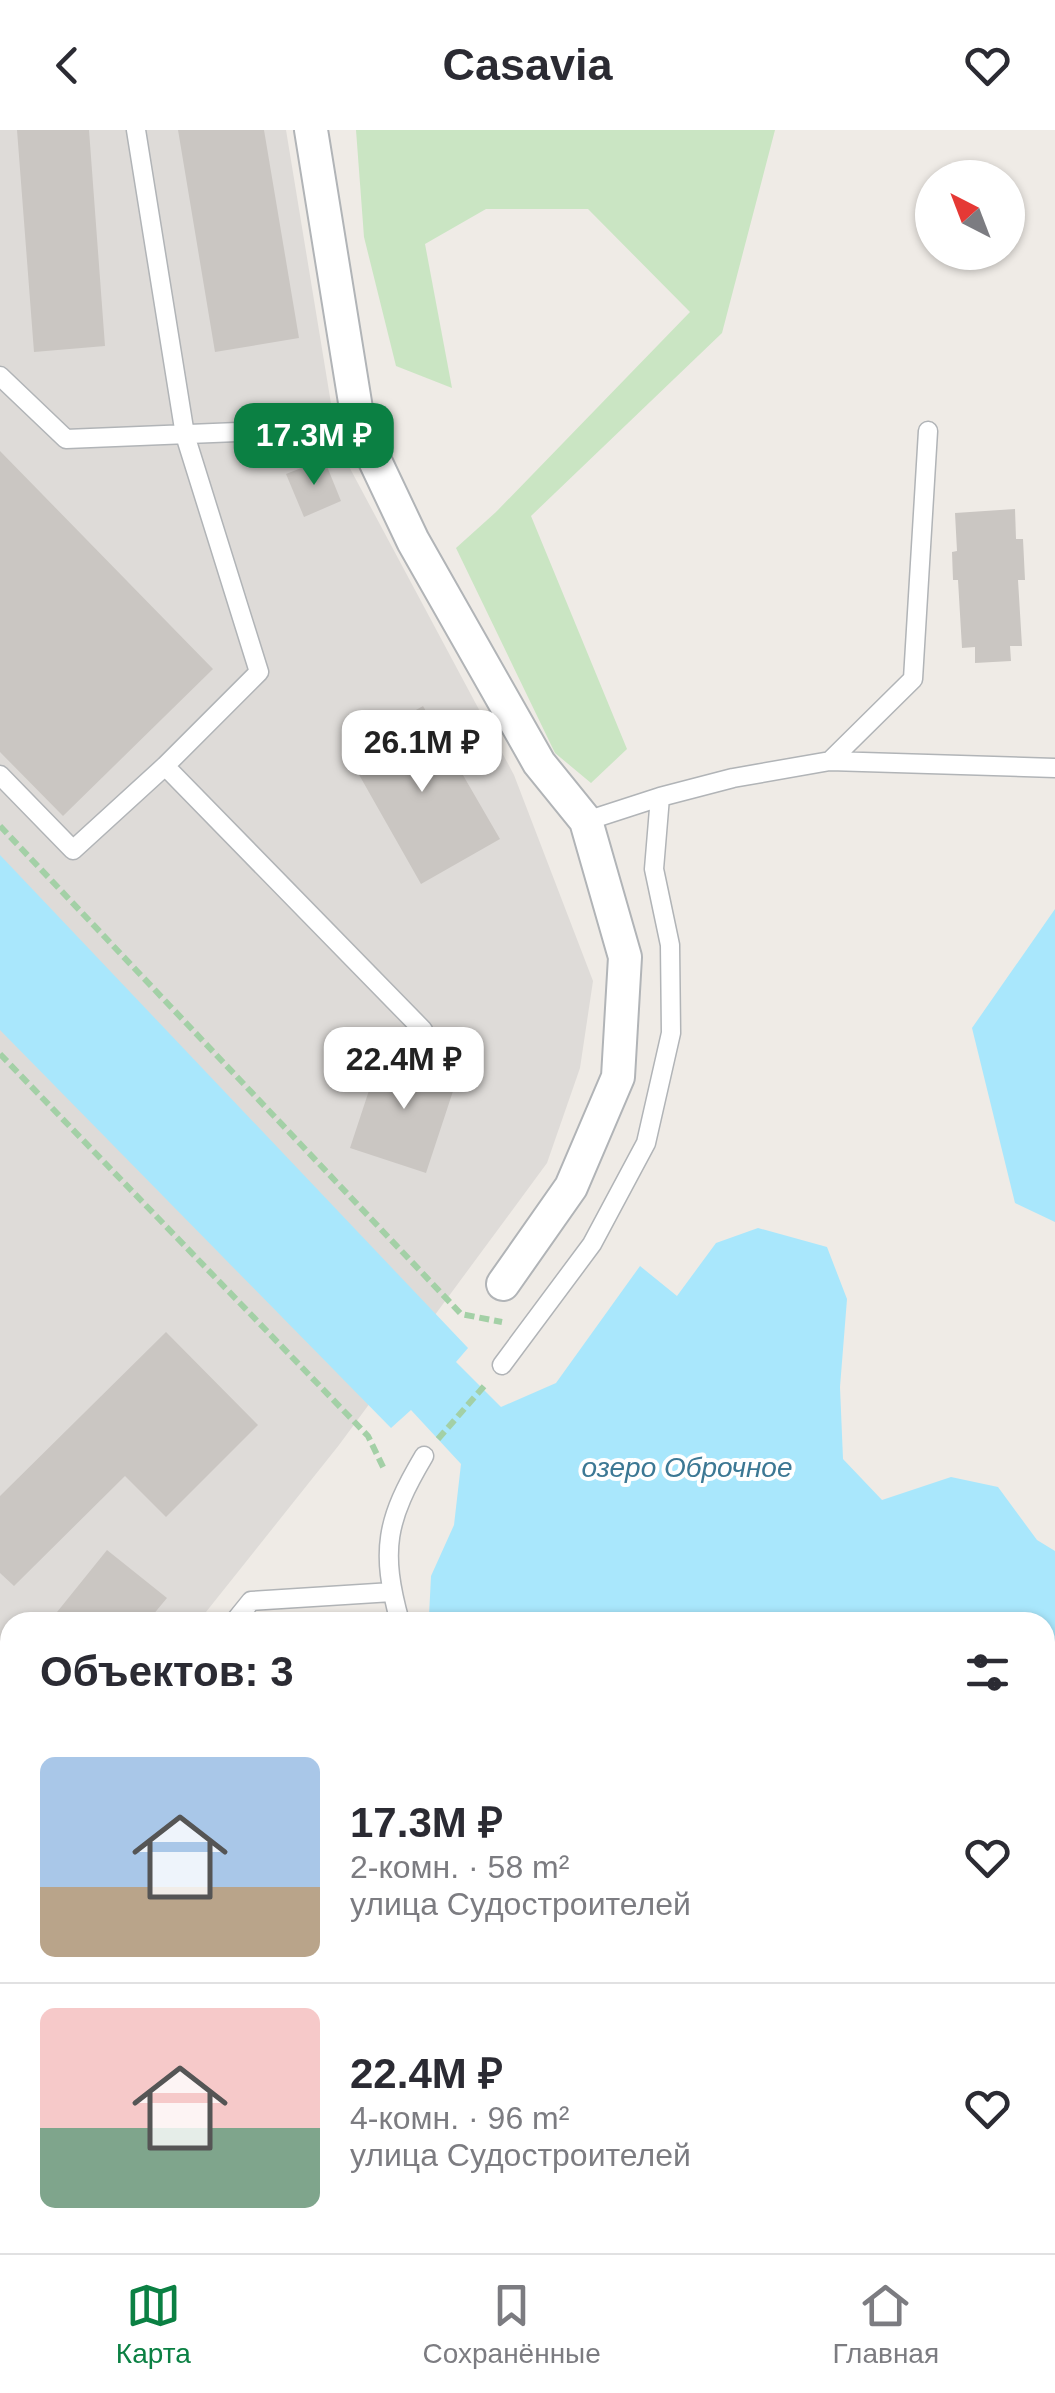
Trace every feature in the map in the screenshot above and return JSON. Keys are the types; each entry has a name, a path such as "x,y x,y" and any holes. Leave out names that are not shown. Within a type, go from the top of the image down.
{"street":[{"path":"311,130 358,427 413,541 539,763 586,821 625,957 618,1077 572,1186 504,1284"}],"lane":[{"path":"0,774 73,850 260,672 185,435 136,130"},
{"path":"0,376 66,439 358,427"},
{"path":"830,760 914,679 928,430"},
{"path":"586,821 733,778 830,760 1055,768"},
{"path":"165,766 423,1030"},
{"path":"496,1371 592,1244 646,1143 671,1033 670,945 654,869 660,797"},
{"path":"397,1612 392,1592 389,1535 398,1500 429,1450"},
{"path":"242,1612 251,1600 392,1592"}],"path":[{"path":"0,826 460,1314 507,1324"},
{"path":"0,1054 368,1436 398,1500"},
{"path":"429,1450 496,1371"}],"shaded area":[{"path":"0,130 286,130 338,446 514,775 593,981 580,1068 547,1163 339,1445 206,1612 0,1612"}],"green space":[{"path":"356,130 775,130 722,333 531,516 627,749 591,783 555,753 456,548 496,512 690,312 588,209 486,209 425,244 452,388 396,366 364,237"}],"water":[{"name":"озеро Оброчное","path":"0,855 468,1348 456,1362 501,1407 556,1383 640,1266 677,1296 716,1243 758,1228 827,1247 847,1299 840,1387 843,1459 882,1500 951,1477 998,1487 1037,1540 1055,1551 1055,1612 429,1612 431,1576 454,1525 461,1464 411,1410 391,1428 0,1030"},
{"path":"1055,909 1055,1222 1015,1203 972,1028"}],"building":[{"path":"17,130 89,130 105,346 34,352"},
{"path":"178,130 264,130 299,338 215,352"},
{"path":"0,451 213,669 63,816 0,752"},
{"path":"324,459 341,501 304,517 286,474"},
{"path":"1015,509 1016,539 1023,539 1025,580 1018,580 1022,646 1010,646 1011,661 975,663 975,647 962,648 958,580 953,580 952,552 957,551 955,513"},
{"path":"423,706 500,839 421,884 345,750"},
{"path":"382,1051 458,1076 426,1173 350,1148"},
{"path":"166,1332 258,1425 166,1517 125,1476 14,1586 0,1573 0,1496"},
{"path":"107,1550 167,1598 155,1612 57,1612"}]}
